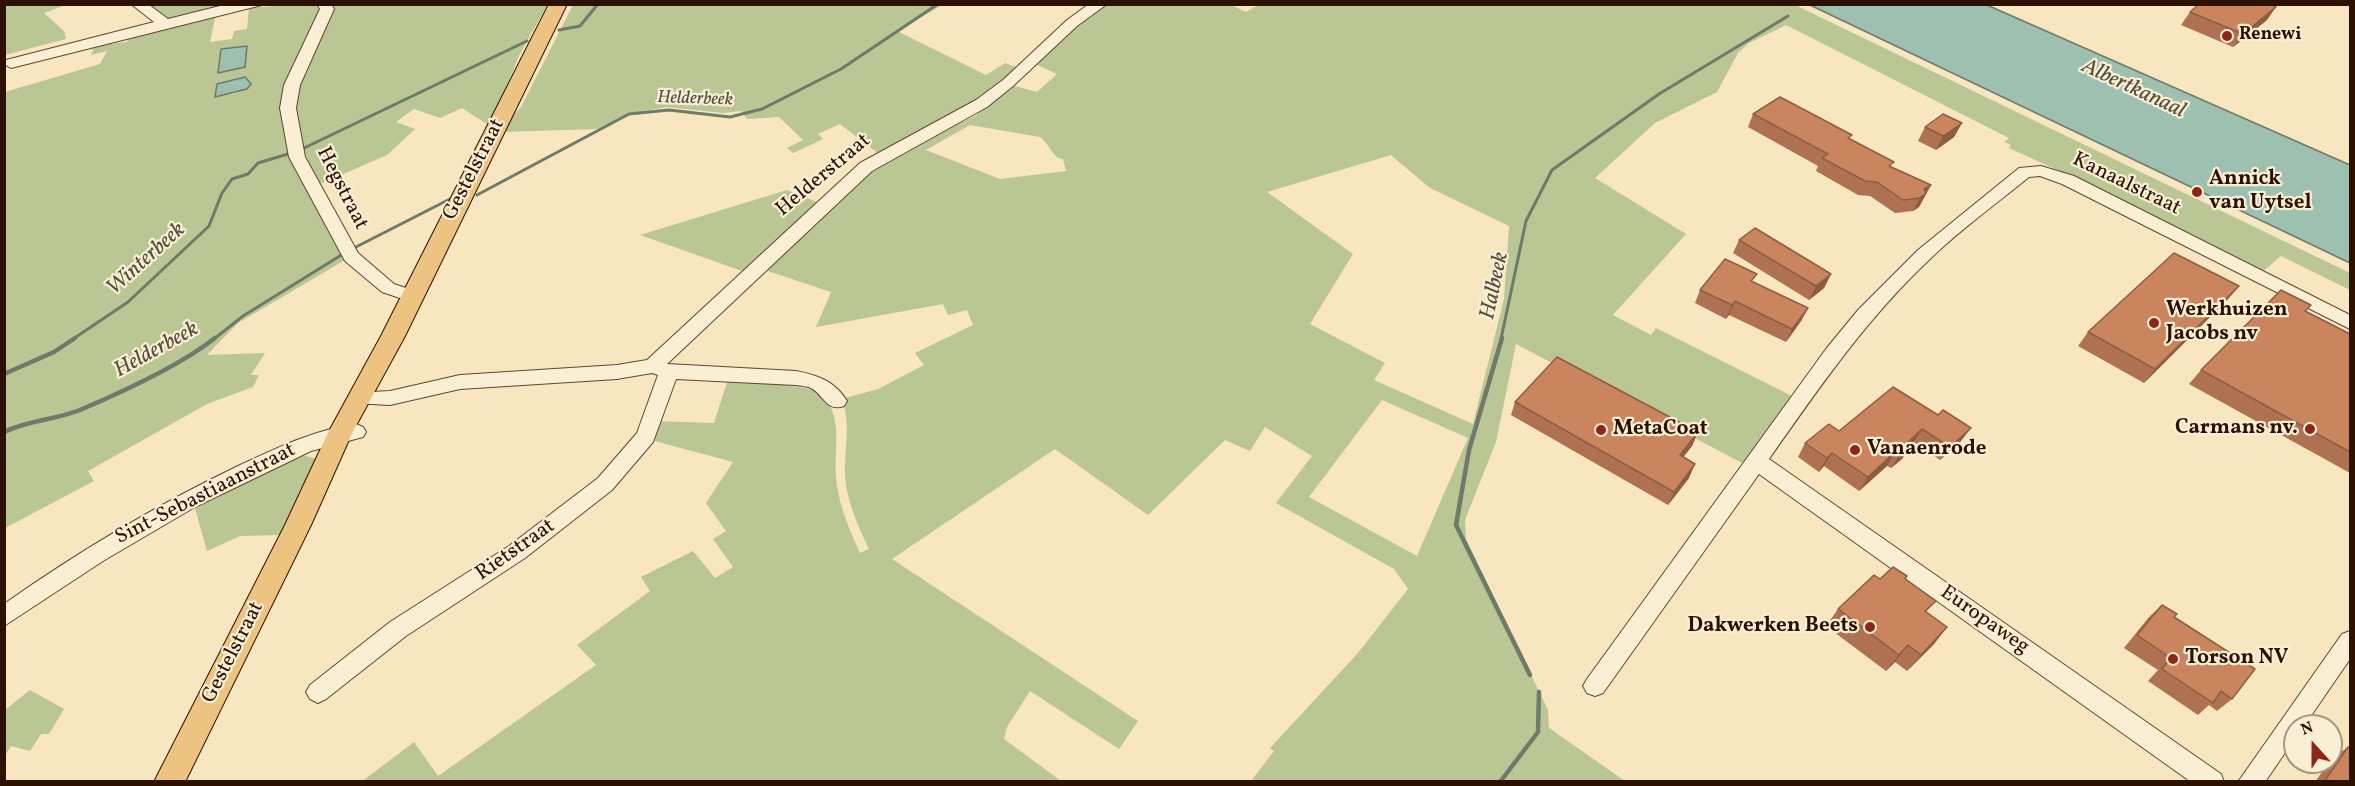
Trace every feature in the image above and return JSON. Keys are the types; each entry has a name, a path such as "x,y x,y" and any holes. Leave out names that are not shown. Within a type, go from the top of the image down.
{"main road":[{"name":"Gestelstraat","path":"169,782 298,525 336,473 348,433 366,398 390,362 393,336 558,4"}],"street":[{"path":"138,4 165,23"},
{"path":"11,63 165,23 220,10 259,4"},
{"name":"Hegstraat","path":"324,4 327,9 324,21 292,86 288,108 297,157 351,257 388,288 412,296"},
{"name":"Helderstraat","path":"661,369 779,246 867,167 879,158 971,111 996,93 1074,23 1100,4"},
{"name":"Kanaalstraat","path":"1756,461 1833,354 1895,282 1924,254 2025,172 2041,171 2067,180 2350,323"},
{"path":"366,398 390,398 460,382 661,369 796,378 816,382 833,394 837,401"},
{"name":"Rietstraat","path":"318,692 398,629 517,552 605,484 646,437 661,369"},
{"name":"Sint-Sebastiaanstraat","path":"4,617 63,574 165,511 320,437 348,433"},
{"path":"1595,686 1756,461"},
{"name":"Europaweg","path":"1756,461 2212,782"},
{"path":"2250,782 2350,641"}],"green space":[{"path":"1260,4 1795,5 2350,273 2350,290 2281,256 2261,273 2066,174 2009,148 2011,145 2004,142 2009,138 1786,25 1749,43 1738,53 1717,92 1655,123 1595,178 1686,234 1613,315 1651,335 1656,328 1794,397 1744,464 1516,344 1496,442 1465,520 1466,539 1548,710 1549,728 1625,781 1251,781 1274,751 1270,748 1358,653 1408,589 1394,569 1276,503 1312,456 1265,427 1250,451 1225,440 1148,515 1055,449 892,559 1138,721 1119,749 1030,691 1007,727 1004,739 1061,781 361,782 414,742 438,776 596,665 577,645 650,591 641,577 693,551 715,578 733,567 713,539 726,531 706,503 733,462 647,439 655,421 714,423 729,376 822,391 834,416 836,477 842,507 860,553 869,549 856,519 846,486 847,423 842,399 878,389 924,365 915,353 973,325 967,310 948,315 943,304 816,327 831,292 759,268 872,172 914,145 975,116 1011,85 1037,92 1057,74 1035,64 1075,26 1106,5 1231,5 1246,12","holes":["970,125 1040,137 1056,156 1063,159 1066,171 1000,179 926,150","1391,155 1430,188 1509,226 1504,299 1473,424 1374,380 1385,363 1310,324 1353,254 1267,192","1382,400 1468,438 1417,556 1309,497"]},
{"path":"4,5 65,5 44,13 64,31 66,39 5,55"},
{"path":"147,5 248,5 173,21"},
{"path":"290,5 318,5 321,7 286,87 310,196 345,260 238,323 207,355 265,353 251,375 259,375 253,387 207,404 88,471 94,481 5,528 5,92 100,64 107,51 91,55 95,44 109,40 110,44 127,42 130,34 216,13 210,42 232,39 234,31 247,29 249,8","holes":["239,78 250,86 236,93 215,97 217,84"]},
{"path":"333,5 547,5 519,56 490,126 462,108 440,118 414,109 396,122 415,129 387,155 318,185 298,130 297,102 305,69"},
{"path":"573,5 942,5 897,31 986,75 1005,63 1019,68 989,95 879,154 840,124 818,134 823,139 793,153 787,148 803,140 779,117 747,119 741,111 723,113 667,107 633,113 597,129 502,132 511,117 521,107"},
{"path":"787,190 822,204 745,272 640,235"},
{"path":"301,455 314,458 317,463 283,535 240,536 207,551 193,501"},
{"path":"30,690 64,709 49,734 41,734 30,751 11,746 5,756 5,710"}],"water":[{"name":"Albertkanaal","path":"1810,5 1987,5 2350,165 2350,263"},
{"path":"247,46 245,67 218,73 221,49"},
{"path":"245,77 251,84 247,89 215,97 217,84"}],"building":[{"path":"2199,4 2270,4 2276,7 2243,34 2190,12"},
{"path":"1780,97 1852,135 1848,138 1894,162 1889,166 1931,185 1924,189 1926,193 1920,198 1903,200 1877,182 1865,181 1822,158 1828,154 1753,114"},
{"path":"1943,114 1962,123 1943,136 1925,127"},
{"path":"1755,228 1831,274 1816,286 1739,240"},
{"name":"Werkhuizen Jacobs nv","path":"2174,253 2239,286 2155,369 2088,332"},
{"path":"1725,259 1757,274 1751,281 1808,308 1792,329 1735,301 1732,305 1700,290"},
{"name":"Carmans nv.","path":"2281,290 2311,305 2305,311 2350,334 2350,452 2201,370"},
{"name":"MetaCoat","path":"1557,357 1698,432 1680,455 1695,464 1674,492 1515,402"},
{"name":"Vanaenrode","path":"1893,387 1938,415 1943,410 1971,428 1950,447 1922,429 1907,443 1911,445 1899,455 1895,452 1868,477 1832,453 1827,458 1805,443 1829,424 1839,431"},
{"name":"Dakwerken Beets","path":"1893,567 1907,576 1905,579 1936,601 1925,611 1947,627 1921,655 1908,645 1899,655 1838,609 1874,575 1880,579"},
{"path":"2162,605 2177,614 2174,617 2255,669 2232,699 2221,691 2213,703 2162,669 2171,658 2137,635"},
{"path":"2348,747 2350,749 2350,782 2324,782 2329,774 2343,774 2343,754"}],"waterway":[{"name":"Winterbeek","path":"559,30 580,26 598,4"},
{"name":"Helderbeek","path":"477,195 629,114 669,110 730,117 762,109 841,69 938,4"},
{"name":"Halbeek","path":"1501,339 1526,221 1552,170 1659,94 1788,16"},
{"name":"Winterbeek","path":"302,149 527,41"},
{"name":"Winterbeek","path":"73,339 128,302 209,226 222,193 232,179 248,174 258,163 288,154"},
{"name":"Helderbeek","path":"352,249 450,199"},
{"name":"Helderbeek","path":"214,339 243,316 343,254"},
{"name":"Winterbeek","path":"4,374 54,352 75,338"},
{"name":"Helderbeek","path":"4,432 80,410 132,387 168,368 215,338"},
{"name":"Halbeek","path":"1502,338 1469,450 1456,525 1530,675"},
{"name":"Halbeek","path":"1500,782 1538,732 1539,692"}],"place":[{"name":"Renewi","path":"2227,36"},
{"name":"Annick van Uytsel","path":"2197,192"},
{"name":"Werkhuizen Jacobs nv","path":"2154,323"},
{"name":"Carmans nv.","path":"2310,429"},
{"name":"MetaCoat","path":"1601,430"},
{"name":"Vanaenrode","path":"1855,450"},
{"name":"Dakwerken Beets","path":"1870,627"},
{"name":"Torson NV","path":"2173,659"}]}
